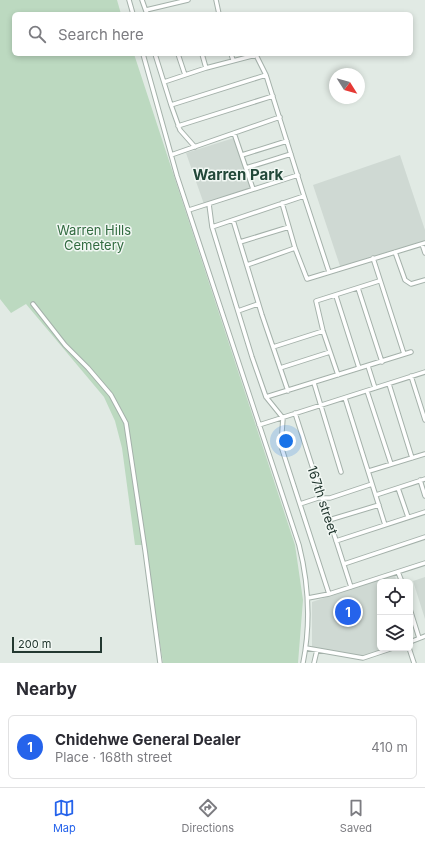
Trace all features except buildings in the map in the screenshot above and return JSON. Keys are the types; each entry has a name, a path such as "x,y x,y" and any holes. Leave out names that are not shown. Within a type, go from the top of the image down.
{"street":[{"path":"129,0 132,12"},
{"path":"142,0 146,12 188,0"},
{"path":"216,0 219,12"},
{"path":"144,56 171,155 298,540 308,598 306,648 303,663"},
{"path":"156,56 178,126 195,147"},
{"path":"179,56 185,75"},
{"path":"203,56 206,68"},
{"path":"232,56 233,60"},
{"path":"164,82 206,68 251,56"},
{"path":"256,56 266,75 329,272"},
{"path":"171,105 266,75"},
{"path":"178,126 273,96"},
{"path":"171,155 280,117"},
{"path":"234,133 253,189"},
{"path":"242,155 287,141"},
{"path":"246,168 291,154"},
{"path":"189,210 298,175"},
{"path":"212,227 304,196"},
{"path":"282,203 295,248 307,279 423,244 425,253"},
{"path":"209,204 212,227 266,397 283,418 280,442 329,594"},
{"path":"233,220 258,304 288,391"},
{"path":"240,242 289,227"},
{"path":"247,265 295,248"},
{"path":"395,252 407,282 411,284 425,280"},
{"path":"373,258 379,281 404,354"},
{"path":"338,375 323,331 316,301 336,296 379,281"},
{"path":"358,288 382,362"},
{"path":"336,296 359,368"},
{"path":"32,304 69,349 88,368 111,395 126,423 160,663"},
{"path":"238,311 258,304"},
{"path":"273,347 323,331"},
{"path":"280,368 330,352"},
{"path":"266,397 411,352"},
{"path":"368,366 375,388"},
{"path":"259,425 425,372"},
{"path":"411,376 425,420"},
{"path":"314,383 341,472"},
{"path":"388,384 412,458"},
{"path":"367,391 391,464"},
{"path":"345,398 385,525"},
{"name":"167th street","path":"295,413 351,587"},
{"path":"369,471 425,454"},
{"path":"376,495 425,478"},
{"path":"420,480 425,496"},
{"path":"300,504 322,498 330,498 372,484"},
{"path":"398,488 408,517"},
{"path":"329,520 379,505"},
{"path":"336,541 425,512"},
{"path":"344,564 425,537"},
{"path":"308,598 329,594 425,563"},
{"path":"398,572 401,579"},
{"path":"412,615 419,638"},
{"path":"413,641 425,636"},
{"path":"306,648 364,658 384,651"},
{"path":"314,663 317,650"},
{"path":"410,651 414,663"}],"shaded area":[{"path":"237,137 254,190 205,207 186,153"},
{"path":"400,155 425,230 425,241 341,269 313,185"},
{"path":"394,573 396,579 377,579 377,651 382,651 364,658 318,651 312,647 312,602 330,596 329,591 338,591"},
{"path":"425,577 425,619 413,581"}],"green space":[{"name":"Warren Hills Cemetery","path":"0,0 117,0 120,12 12,12 12,56 135,56 295,545 303,600 298,663 163,663 145,545 135,545 122,448 115,421 104,397 26,304 11,313 0,299"}],"place":[{"name":"Chidehwe General Dealer","path":"348,612"}],"district":[{"name":"Warren Park","path":"238,174"}]}
